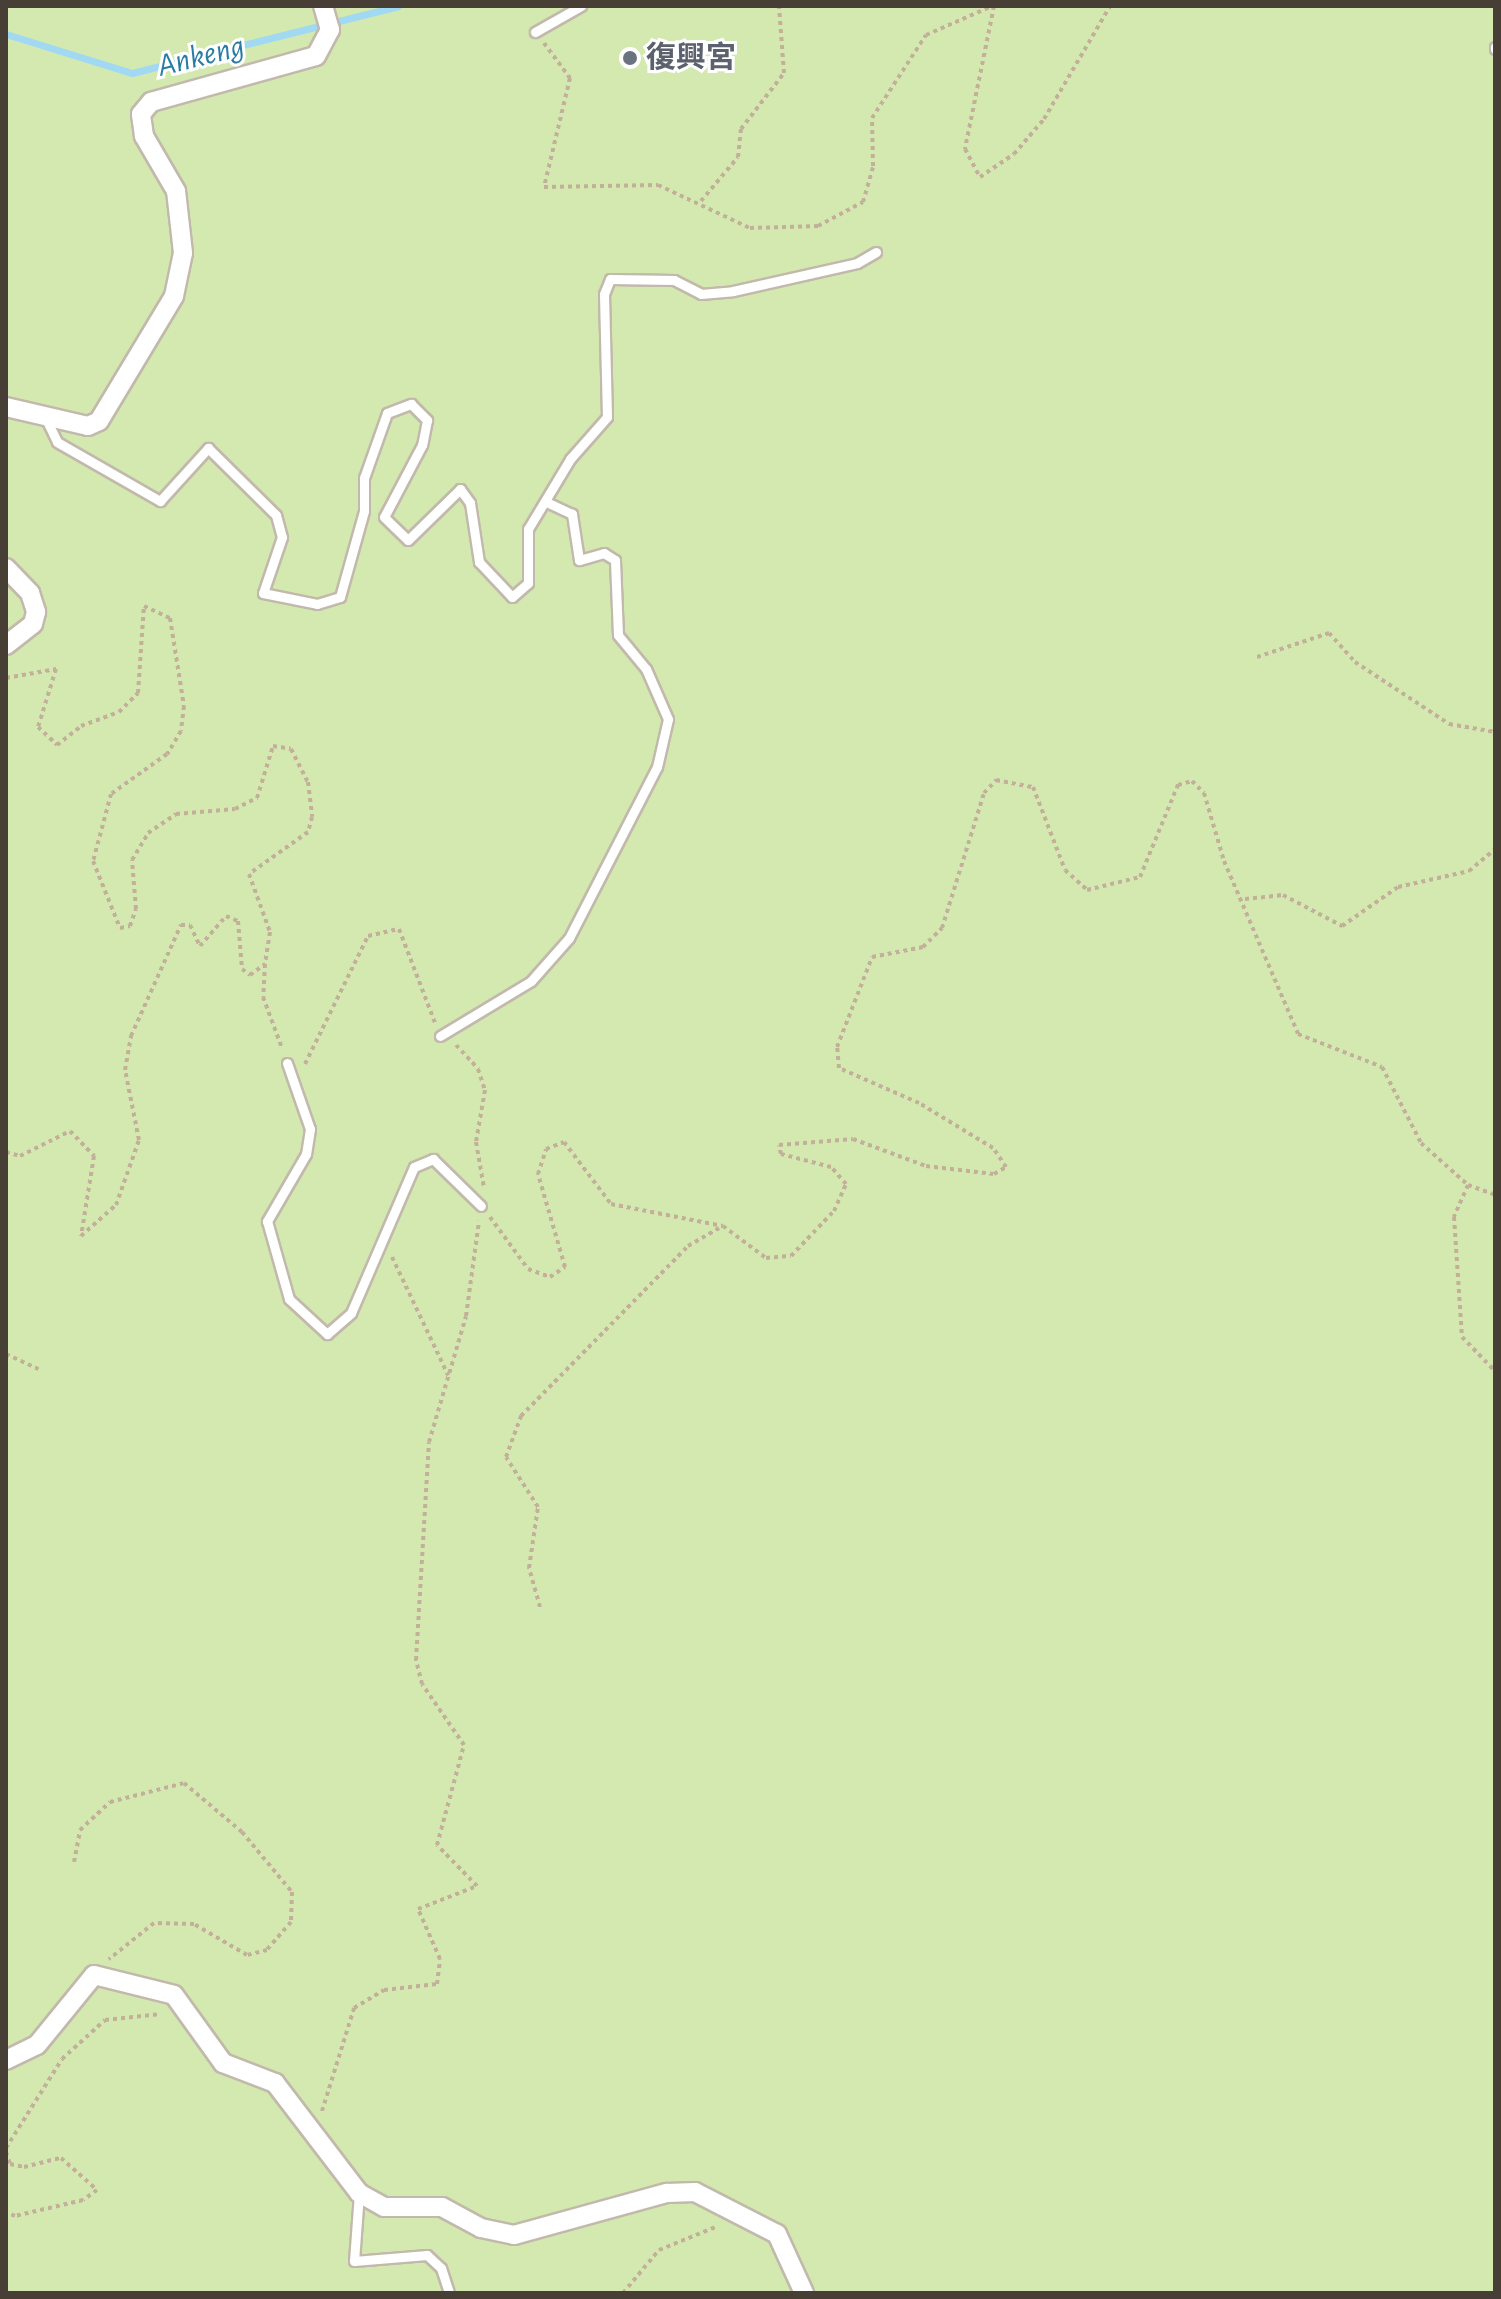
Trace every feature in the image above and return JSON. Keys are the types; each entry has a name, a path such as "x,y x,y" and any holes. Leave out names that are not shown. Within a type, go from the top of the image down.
{"street":[{"path":"6,407 46,419 99,421 174,296 183,253 176,191 144,136 141,114 151,102 316,56 330,30 323,6"},
{"path":"6,568 30,593 36,612 33,624 6,645"},
{"path":"6,2060 37,2045 94,1975 174,1995 191,2010 223,2063 275,2083 318,2133 359,2193 384,2207 442,2207 481,2228 514,2235 667,2193 695,2192 777,2234 804,2293"}],"lane":[{"path":"535,32 581,6"},
{"path":"46,419 57,442 160,501 208,448 276,515 282,537 263,593 317,604 340,597 364,511 364,478 387,413 411,404 427,420 422,445 384,517 392,533 408,540 460,489 470,503 479,562 512,597 528,583 528,529 548,503 570,459 607,417 604,294 610,279 674,280 701,294 733,291 857,263 876,252"},
{"path":"440,1036 531,981 569,938 652,779 668,719 646,669 618,635 615,560 604,553 579,560 572,514 548,503"},
{"path":"287,1063 310,1129 306,1154 267,1221 289,1299 327,1334 351,1313 386,1245 414,1167 433,1159 481,1206"},
{"path":"359,2193 354,2261 427,2255 441,2268 449,2293"}],"path":[{"path":"701,201 738,157 741,129 784,73 779,6"},
{"path":"535,32 570,78 544,187 658,185 701,201 750,228 818,226 863,202 873,166 872,118 892,79 926,35 993,6"},
{"path":"993,6 965,149 980,177 1014,154 1044,119 1110,6"},
{"path":"6,678 56,669 38,727 57,745 81,726 119,712 138,693 144,606 170,618 184,706 181,731 167,754 111,794 93,861 120,928 130,926 136,909 132,860 148,833 176,814 235,809 257,798 273,746 291,749 308,782 312,817 308,832 249,874 270,932 263,997 287,1063 304,1065"},
{"path":"1257,657 1329,633 1355,662 1449,724 1495,732"},
{"path":"481,1206 528,1269 550,1277 565,1267 538,1174 546,1149 564,1142 611,1204 723,1226 766,1258 791,1256 834,1211 846,1184 838,1176 781,1154 779,1145 853,1139 926,1166 994,1174 1006,1167 993,1148 919,1103 839,1068 837,1047 872,957 923,947 942,928 984,793 996,780 1033,787 1065,870 1087,890 1140,877 1178,785 1192,781 1245,899 1298,1034 1382,1067 1421,1143 1468,1185 1495,1195"},
{"path":"1245,899 1283,895 1342,926 1398,887 1469,871 1495,849"},
{"path":"6,1152 20,1156 70,1131 84,1140 94,1156 81,1236 90,1234 131,1176 139,1140 125,1070 131,1036 181,925 190,925 200,946 226,916 238,921 242,969 250,975 265,964"},
{"path":"305,1076 304,1065 368,936 399,929 440,1036 464,1049 485,1090 476,1142 485,1174 466,1316 429,1442 416,1660 422,1684 457,1729 464,1745 437,1845 477,1886 418,1909 440,1959 437,1984 384,1990 354,2008 318,2133"},
{"path":"1468,1185 1454,1217 1462,1337 1495,1371"},
{"path":"540,1607 529,1568 538,1507 506,1457 521,1416 688,1246 723,1226"},
{"path":"386,1245 449,1377"},
{"path":"6,1354 41,1370"},
{"path":"74,1862 80,1830 110,1802 184,1783 242,1832 292,1892 291,1922 267,1950 247,1955 194,1924 154,1923 130,1936 94,1975"},
{"path":"6,2212 15,2216 83,2200 97,2190 61,2158 24,2167 10,2164 6,2150 62,2059 105,2020 191,2010"},
{"path":"623,2293 670,2243 748,2218"}],"green space":[{"path":"6,6 1495,6 1495,2293 6,2293"}],"waterway":[{"name":"Ankeng","path":"6,34 132,73 398,6"}],"place":[{"name":"復興宮","path":"630,58"}]}
